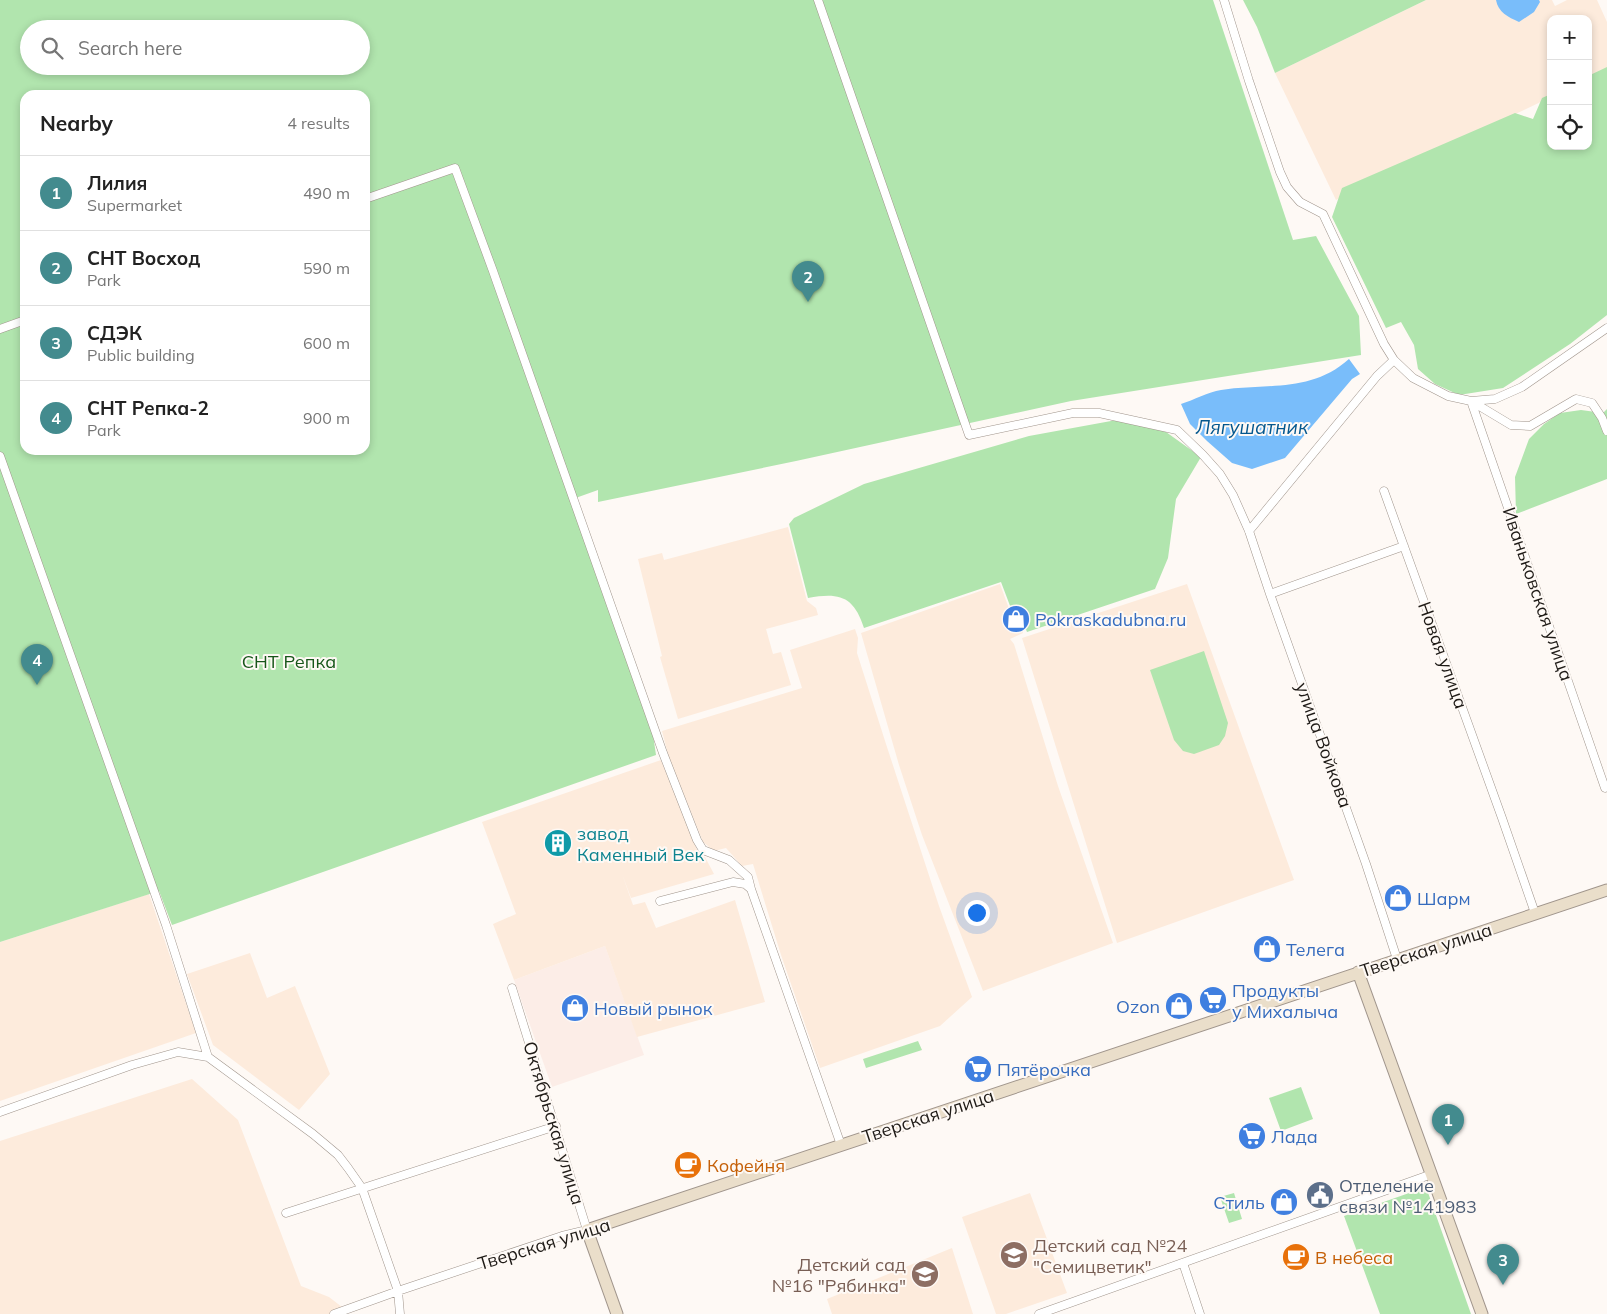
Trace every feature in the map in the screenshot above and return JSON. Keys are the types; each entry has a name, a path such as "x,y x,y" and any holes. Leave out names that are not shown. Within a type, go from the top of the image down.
{"main road":[{"name":"Тверская улица","path":"588,1230 1607,890"},
{"path":"1358,972 1482,1314"},
{"name":"Октябрьская улица","path":"588,1230 617,1314"}],"street":[{"name":"улица Войкова","path":"818,0 969,435 1073,413 1099,413 1177,430 1220,474 1233,495 1249,531 1366,864 1397,959"},
{"path":"1224,0 1280,172 1288,187 1300,202 1323,214 1384,344 1394,360 1413,378 1448,396 1471,401 1495,399 1522,387 1607,328"},
{"path":"370,197 455,168 663,753 697,840 703,850 729,860 748,877 841,1145"},
{"path":"0,329 20,322"},
{"path":"1249,531 1377,376 1394,360"},
{"path":"1471,401 1511,425 1530,426 1576,400 1592,403 1602,418 1607,432"},
{"name":"Иваньковская улица","path":"1471,401 1606,787"},
{"path":"0,456 166,925 208,1057"},
{"name":"Новая улица","path":"1384,491 1535,914"},
{"path":"1270,594 1404,546"},
{"path":"660,901 733,882 746,884 751,889"},
{"name":"Октябрьская улица","path":"512,988 588,1230"},
{"path":"0,1112 132,1065 178,1052 208,1057 313,1134 338,1155 348,1168 362,1188 398,1291 400,1314"},
{"path":"286,1213 556,1126"},
{"path":"1038,1314 1432,1174"},
{"name":"Тверская улица","path":"334,1314 562,1236 588,1230"},
{"path":"1183,1263 1200,1314"}],"shaded area":[{"path":"1426,0 1552,0 1555,6 1567,0 1597,0 1607,22 1607,70 1592,77 1592,15 1547,15 1547,99 1336,200 1275,73"},
{"path":"788,527 807,601 816,608 818,615 766,629 773,654 781,652 791,685 678,719 660,657 662,656 638,559 662,553 664,560"},
{"path":"1000,584 1012,617 1018,621 1023,633 1010,639 1014,644 1058,786 1113,943 983,991 922,835 899,765 861,633"},
{"path":"1187,584 1294,880 1117,943 1022,638"},
{"path":"855,629 858,638 857,653 939,906 972,997 940,1026 820,1068 781,955 753,864 742,866 726,848 714,851 703,842 669,758 662,731 802,688 790,650"},
{"path":"661,760 700,857 705,857 714,874 631,898 622,874 633,905 645,902 656,928 735,900 765,1002 637,1037 605,946 514,980 493,924 516,914 482,822"},
{"path":"149,894 196,1033 0,1101 0,942"},
{"name":"Новый рынок","path":"605,946 644,1055 552,1087 514,980"},
{"path":"250,953 267,998 295,986 330,1074 299,1110 213,1045 187,974"},
{"path":"192,1079 238,1120 301,1286 329,1297 342,1307 345,1314 0,1314 0,1141"},
{"name":"Детский сад №24 \"Семицветик\"","path":"1030,1193 1067,1293 1006,1314 996,1314 962,1217"},
{"name":"Детский сад №16 \"Рябинка\"","path":"952,1248 973,1314 832,1314 827,1299"}],"green space":[{"name":"СНТ Репка","path":"0,0 1213,0 1293,240 1316,236 1359,316 1361,355 1071,401 598,502 598,490 570,500 652,728 656,755 172,925 159,891 0,942"},
{"path":"1243,0 1426,0 1275,73 1257,27"},
{"path":"1607,67 1607,315 1570,344 1503,388 1459,395 1435,384 1418,369 1414,345 1401,322 1386,328 1332,217 1342,188 1515,113 1533,119 1542,98 1547,96 1547,150 1592,150 1592,74"},
{"path":"1607,409 1607,479 1516,514 1515,477 1529,439 1544,424 1560,413 1581,410 1603,413"},
{"path":"1122,419 1159,427 1201,457 1176,499 1168,558 1155,589 1027,632 1021,617 1012,611 1001,582 864,628 855,609 844,599 837,596 808,598 789,524 794,518 864,484 1029,436"},
{"path":"1204,651 1228,723 1225,736 1219,745 1194,754 1183,751 1174,740 1150,670"},
{"path":"918,1041 922,1050 866,1068 863,1059"},
{"path":"1301,1087 1313,1119 1281,1131 1269,1098"},
{"path":"1426,1187 1471,1314 1380,1314 1344,1216"},
{"path":"1234,1193 1242,1219 1229,1223 1220,1197"}],"water":[{"path":"1496,0 1539,0 1540,2 1534,12 1519,22 1501,11"},
{"name":"Лягушатник","path":"1349,359 1360,374 1352,379 1285,458 1252,469 1232,463 1207,441 1190,424 1181,404 1221,390 1304,382 1334,370"}],"place":[{"name":"СНТ Восход","path":"808,302"},
{"name":"Pokraskadubna.ru","path":"1016,619"},
{"name":"СНТ Репка-2","path":"37,685"},
{"name":"завод Каменный Век","path":"558,843"},
{"name":"Шарм","path":"1398,898"},
{"name":"Телега","path":"1267,949"},
{"name":"Продукты у Михалыча","path":"1213,1000"},
{"name":"Ozon","path":"1179,1006"},
{"name":"Новый рынок","path":"575,1008"},
{"name":"Пятёрочка","path":"978,1069"},
{"name":"Лада","path":"1252,1136"},
{"name":"Лилия","path":"1448,1145"},
{"name":"Кофейня","path":"688,1165"},
{"name":"Отделение связи №141983","path":"1320,1195"},
{"name":"Стиль","path":"1284,1202"},
{"name":"Детский сад №24 \"Семицветик\"","path":"1014,1255"},
{"name":"В небеса","path":"1296,1257"},
{"name":"Детский сад №16 \"Рябинка\"","path":"925,1274"},
{"name":"СДЭК","path":"1503,1285"}]}
